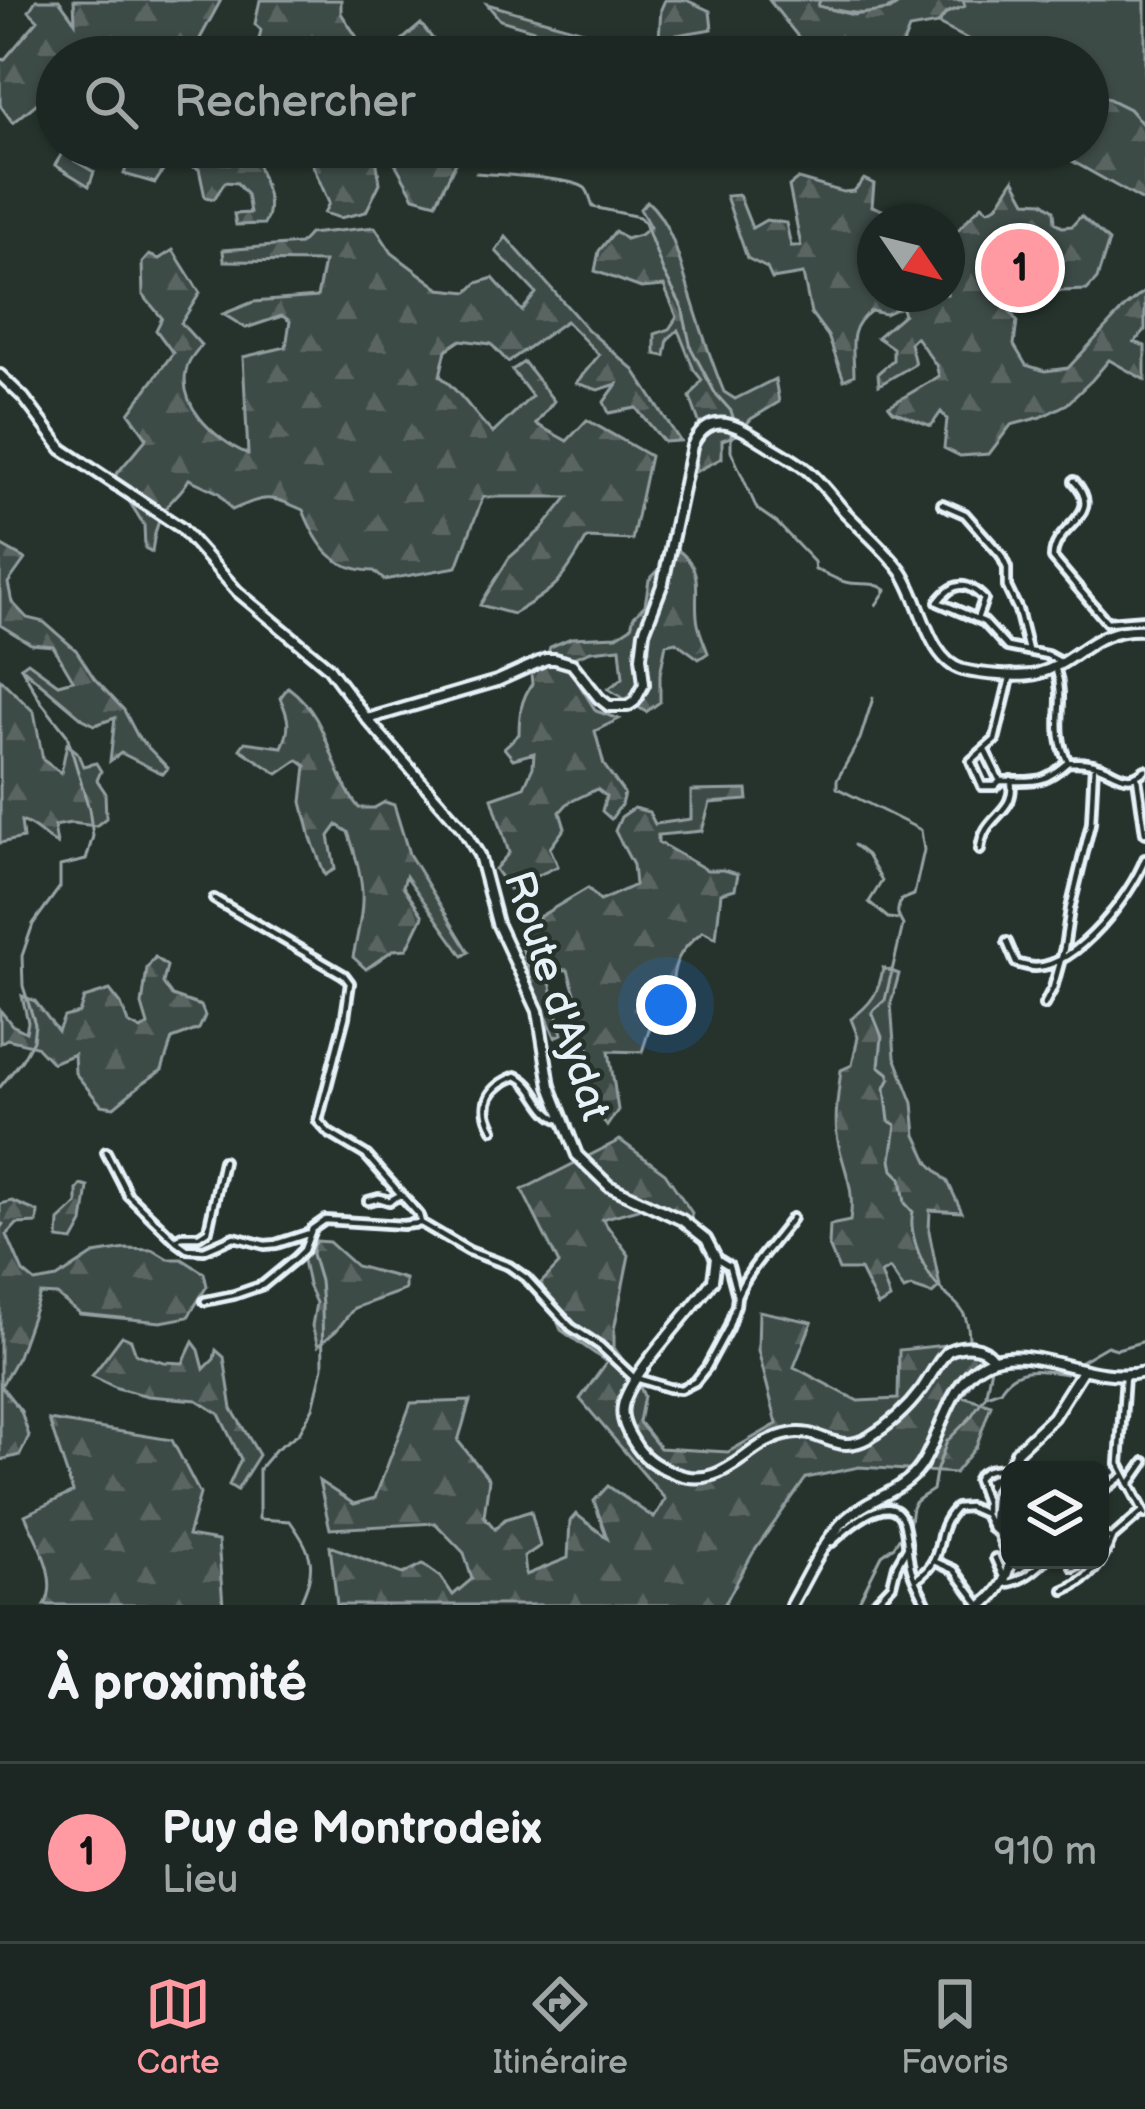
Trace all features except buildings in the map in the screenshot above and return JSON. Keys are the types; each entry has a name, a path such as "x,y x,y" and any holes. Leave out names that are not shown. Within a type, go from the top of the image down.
{"main road":[{"name":"Route d'Aydat","path":"0,375 24,398 62,449 181,528 238,592 328,667 463,829 479,855 497,923 538,1011 550,1086 578,1155 598,1178 682,1220 706,1239 716,1258"},
{"path":"367,719 497,680 545,659 572,664 609,706 635,701 644,684 644,632 664,583 692,446 701,430 716,423 747,431 807,470 902,572 938,652 964,670 1034,674 1104,635 1145,630"},
{"path":"716,1258 710,1285 636,1378 621,1411 627,1430 654,1465 693,1480 715,1475 791,1433 815,1435 841,1445 864,1440 913,1400 947,1351 982,1349 993,1359"},
{"path":"791,1605 828,1541 850,1515 914,1476 962,1383 976,1368 1011,1356 1082,1371 1125,1376 1145,1372"},
{"path":"1011,1461 1022,1444 1053,1417 1082,1371"},
{"path":"1000,1486 992,1512 1001,1538"},
{"path":"981,1605 992,1599 1007,1569"}],"street":[{"path":"1074,481 1086,504 1055,542 1053,557 1107,622 1145,619"},
{"path":"942,504 965,514 1001,555 1028,650"},
{"path":"977,619 984,599 964,584 946,590 938,602 992,628 1007,647 1047,655 1057,664 1061,691 1058,735 1068,762"},
{"path":"1011,674 998,732 971,761 982,786 1043,780 1068,762 1094,764 1121,777 1137,778 1145,770"},
{"path":"985,750 1000,781"},
{"path":"1044,1005 1062,957 1090,823 1094,764"},
{"path":"1137,778 1145,833"},
{"path":"980,850 986,826 1014,795 1011,780"},
{"path":"1007,942 1016,963 1037,968 1062,957 1118,908 1145,859"},
{"path":"214,899 350,982 318,1121 366,1155 421,1223"},
{"path":"494,1129 486,1096 516,1076 528,1083 551,1117 562,1120"},
{"path":"106,1152 128,1195 187,1249 204,1250 234,1237 265,1245 310,1233"},
{"path":"176,1241 208,1230 223,1162"},
{"path":"368,1201 389,1201 400,1195"},
{"path":"206,1301 263,1285 304,1250 310,1233 325,1220 421,1223 526,1278 571,1328 636,1378 669,1388 688,1387 707,1367 728,1328 749,1272 792,1218"},
{"path":"716,1258 729,1266 737,1296"},
{"path":"1064,1590 1083,1582 1104,1558 1112,1538 1144,1512 1118,1454 1125,1376"},
{"path":"1129,1485 1145,1462"},
{"path":"999,1533 985,1514 978,1485 979,1475 1001,1468"},
{"path":"1109,1486 1124,1474"},
{"path":"915,1580 936,1562 946,1520 956,1508 985,1514"},
{"path":"828,1541 856,1520 889,1509 899,1514 911,1571 927,1605"},
{"path":"873,1605 892,1585 908,1546"},
{"path":"994,1558 1004,1581 1012,1583 1036,1569"},
{"path":"936,1562 954,1570 981,1605"}],"green space":[{"path":"36,0 59,0 75,22 74,0 221,0 201,36 36,36 36,104 13,123 0,105 0,57 4,60 38,20 29,11"},
{"path":"260,0 341,0 341,13 356,36 260,36 255,24"},
{"path":"665,0 686,0 710,11 712,29 659,36"},
{"path":"769,0 820,0 818,6 853,15 890,10 904,0 963,0 965,6 946,13 938,24 909,29 906,36 797,36"},
{"path":"820,0 904,0 884,11 862,14 817,6"},
{"path":"963,0 1145,0 1145,127 1129,109 1109,99 1109,36 962,36 938,24 946,13 964,6"},
{"path":"487,4 601,36 554,36 500,20"},
{"path":"421,24 430,36 407,36"},
{"path":"1109,99 1129,109 1145,127 1145,202 1084,168 1109,168"},
{"path":"60,168 94,172 89,186"},
{"path":"126,168 165,168 155,183 124,174"},
{"path":"259,168 269,205 264,224 236,225 234,214 250,213 247,195 237,183 225,182 214,199 205,197 199,169"},
{"path":"314,168 378,168 380,183 366,212 340,218 324,213 329,203"},
{"path":"398,168 453,168 436,203 414,197"},
{"path":"798,179 843,192 854,191 864,179 874,184 872,204 857,204 857,312 870,312 853,340 854,375 844,380 828,336 811,313 803,274 772,279 767,268 747,258 726,196 739,195 752,228 766,220 786,223 791,246 801,246 789,186"},
{"path":"1014,179 1026,201 1043,202 1054,210 1055,222 1062,227 1072,226 1081,216 1109,241 1097,279 1087,290 1011,293 1007,308 1017,321 1014,345 1026,365 1045,371 1068,368 1145,291 1145,330 1135,342 1145,346 1145,380 1109,360 1067,404 1011,425 989,454 960,456 944,448 947,419 941,412 931,426 889,406 939,376 916,337 910,343 915,364 879,385 878,373 893,360 893,348 877,337 904,314 965,312 965,222 982,205 988,210 997,206"},
{"path":"647,201 674,244 724,392 735,399 775,379 779,402 751,419 737,435 722,440 722,458 695,472 704,436 690,397 702,380 678,330 668,339 665,356 655,354 655,334 669,329 677,317 664,286 641,288 595,271 599,251 615,231 626,239 650,227 640,209"},
{"path":"375,227 392,253 440,289 468,292 493,278 522,311 536,293 496,251 506,237 588,330 634,370 680,441 664,442 636,408 609,413 604,402 617,384 598,390 576,383 599,355 566,321 508,362 491,344 461,340 446,350 440,376 493,433 532,396 512,370 524,362 554,401 536,424 567,441 587,420 650,456 632,540 587,538 557,583 513,614 480,605 509,558 568,497 483,497 457,567 384,580 374,571 347,566 328,553 303,510 267,499 232,510 219,493 189,479 161,516 152,552 145,548 144,525 114,477 147,438 129,413 173,353 156,330 162,318 143,295 142,263 149,255 159,259 173,250 200,293 181,323 201,345 185,377 191,405 210,429 248,454 243,357 286,347 290,321 282,316 246,328 223,314 253,302 317,297 324,262 224,261 223,250 300,244 309,234"},
{"path":"0,545 25,559 8,583 12,602 27,618 44,622 76,650 124,710 138,737 168,768 163,774 121,753 110,761 115,718 95,725 83,719 21,667 28,662 58,684 73,680 53,646 31,644 0,625"},
{"path":"678,550 693,567 698,624 708,653 699,659 676,642 666,644 660,702 646,712 608,689 623,678 620,648 573,658 548,653 550,647 571,638 617,636 631,627 645,605 649,580"},
{"path":"551,664 569,668 596,711 619,719 595,731 604,765 624,793 611,819 602,811 606,796 597,789 568,803 560,812 565,828 550,848 558,866 509,889 495,869 509,853 492,798 524,787 533,767 534,753 513,759 504,748 519,734 531,673"},
{"path":"0,679 34,712 43,760 61,773 67,744 83,766 96,763 101,771 97,780 105,792 106,818 96,826 54,826 57,844 21,821 23,838 0,843"},
{"path":"288,687 313,714 359,808 385,802 394,805 409,854 469,952 463,956 406,876 403,886 423,916 407,949 393,950 366,969 353,957 362,894 348,832 337,825 329,836 335,869 325,875 302,802 306,766 298,760 278,774 240,749 245,742 282,747 288,722 280,698"},
{"path":"747,790 748,800 710,803 702,831 658,835 658,842 707,870 738,874 735,889 721,893 716,938 703,931 678,960 671,998 657,1005 642,1052 609,1051 618,1110 607,1126 593,1105 590,1052 575,1023 576,997 568,970 547,969 562,1034 555,1037 517,930 588,888 600,901 635,885 633,865 615,831 621,817 634,808 649,812 655,824 691,819 691,791"},
{"path":"155,957 167,966 163,983 172,996 201,1006 205,1016 199,1029 172,1039 162,1070 114,1107 101,1105 75,1073 74,1054 52,1063 36,1046 7,1039 0,1043 0,1010 12,1025 26,1032 22,996 35,1001 58,1031 64,1017 79,1013 84,998 110,990 128,1023 141,1030 148,1025 142,1005 147,968"},
{"path":"883,968 899,974 891,1003 895,1057 913,1103 916,1135 962,1212 930,1210 929,1231 940,1287 932,1294 911,1287 904,1290 890,1269 881,1273 890,1299 878,1306 860,1270 839,1270 829,1246 830,1225 850,1221 851,1210 836,1127 841,1070 852,1065 858,1037 851,1019 873,997"},
{"path":"620,1140 665,1173 692,1213 690,1221 646,1200 638,1209 602,1219 629,1255 614,1348 644,1396 639,1422 660,1448 728,1452 777,1424 758,1350 759,1311 812,1322 794,1367 858,1401 898,1399 899,1350 954,1344 982,1356 984,1365 962,1396 991,1405 976,1447 955,1473 859,1467 806,1478 753,1553 724,1605 337,1605 330,1546 403,1574 423,1564 441,1577 453,1595 472,1579 464,1553 435,1523 330,1529 319,1481 354,1504 375,1498 411,1403 470,1401 458,1441 489,1479 484,1516 495,1529 505,1519 531,1511 540,1546 524,1557 526,1575 568,1558 570,1521 576,1514 607,1538 594,1501 608,1486 654,1518 665,1499 580,1399 607,1362 561,1330 541,1283 559,1264 522,1190"},
{"path":"81,1185 88,1187 83,1223 73,1241 58,1239 59,1221 77,1204"},
{"path":"12,1201 38,1212 37,1223 17,1224 7,1235 23,1272 35,1282 57,1278 94,1254 126,1249 153,1250 168,1259 182,1259 204,1273 207,1286 188,1317 161,1322 80,1314 57,1295 40,1294 18,1356 1,1386 21,1411 29,1436 20,1455 0,1460 0,1204"},
{"path":"316,1241 329,1242 356,1266 405,1279 405,1290 354,1308 318,1346 312,1326 316,1303 303,1260"},
{"path":"122,1336 131,1340 136,1354 164,1362 183,1363 193,1342 204,1369 216,1350 224,1357 232,1409 259,1455 237,1490 229,1485 241,1459 219,1414 197,1400 148,1396 92,1376"},
{"path":"49,1420 172,1440 200,1494 188,1536 218,1541 223,1605 45,1605 48,1572 25,1515 73,1492"}],"waterway":[{"path":"476,173 577,184 586,189 593,207 639,217 682,307 691,348 734,420"},
{"path":"731,431 731,451 757,509 777,523 814,562 815,570 886,590 876,605"},
{"path":"0,1087 33,1040 35,1024 23,986 22,956 33,924 60,887 60,866 86,860 93,836 67,735 21,667"},
{"path":"873,698 837,788 921,830 924,850 914,895 901,900 898,908 903,925 885,1000 872,1012 882,1037 879,1066 890,1078 885,1088 889,1121 896,1125 891,1160 901,1178 905,1203 913,1212 914,1236 926,1269 961,1309 969,1339 983,1344"},
{"path":"854,845 867,855 882,881 869,902 888,918 898,919"},
{"path":"0,1228 3,1224"},
{"path":"299,1605 309,1581 308,1552 290,1521 259,1519 259,1469 299,1433 313,1408 323,1367 314,1235"},
{"path":"1076,1364 1107,1346 1117,1349 1145,1341"},
{"path":"986,1393 991,1367"},
{"path":"908,1527 913,1505 933,1490 947,1441 986,1395 1021,1372 1066,1374"},
{"path":"857,1605 882,1555 902,1534"}],"place":[{"name":"Puy de Montrodeix","path":"1020,268"}]}
